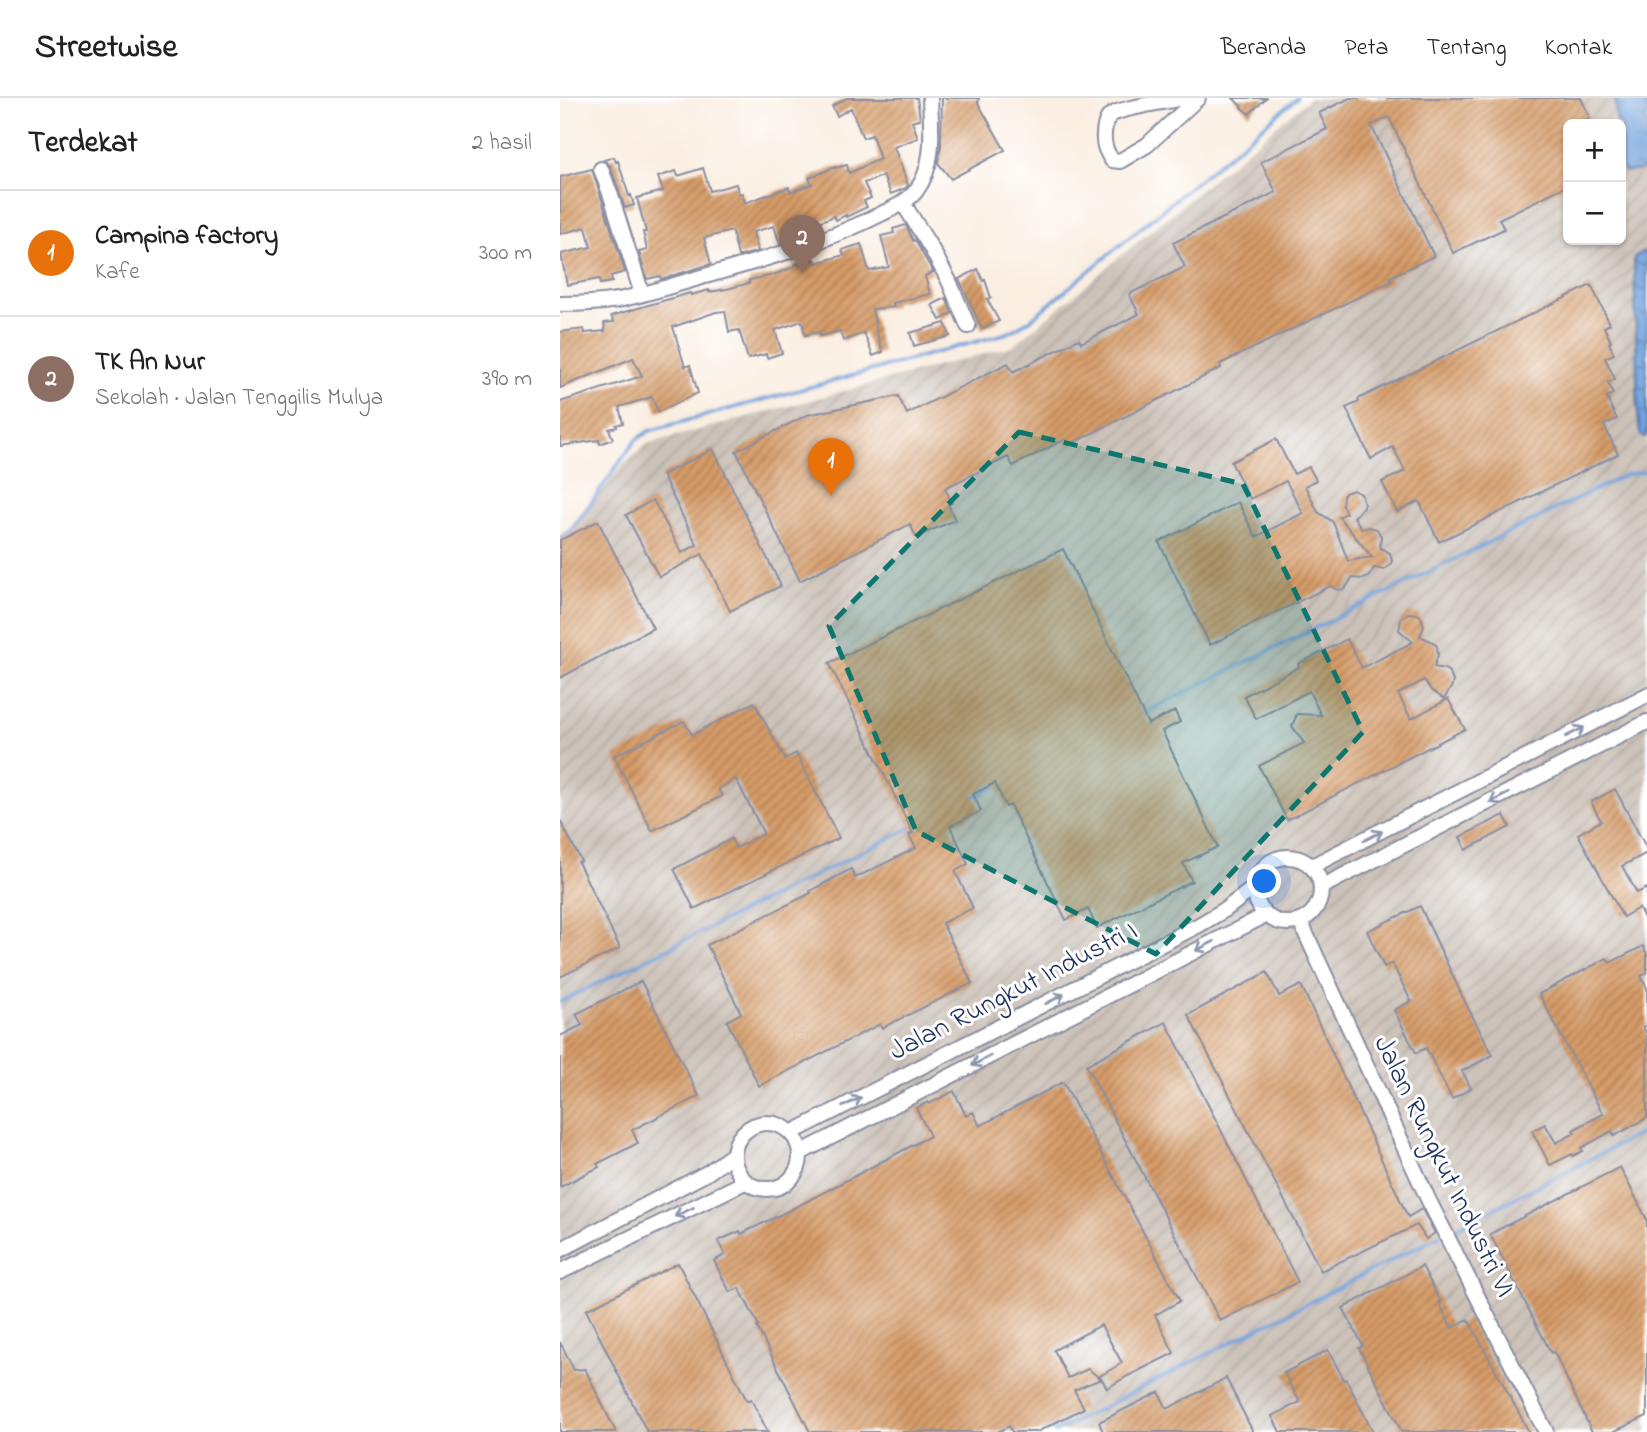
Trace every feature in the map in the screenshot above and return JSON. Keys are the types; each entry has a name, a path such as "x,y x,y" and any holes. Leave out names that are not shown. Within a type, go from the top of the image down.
{"street":[{"path":"560,304 586,304 642,294 808,245 867,222 903,203 919,187 929,163 932,146 930,98"},
{"path":"1181,98 1112,114 1104,130 1103,141 1112,160 1120,162 1147,145 1198,98"},
{"path":"601,169 642,294"},
{"path":"903,203 949,281 968,326"},
{"path":"1312,866 1647,695"},
{"path":"1321,887 1647,722"},
{"path":"1284,857 1304,860 1312,866 1318,876 1321,898 1310,916 1289,923 1276,921 1266,915 1255,898 1258,876 1265,866 1284,857"},
{"name":"Jalan Rungkut Industri I","path":"791,1133 1199,925 1255,887"},
{"name":"Jalan Rungkut Industri I","path":"800,1153 1266,915"},
{"name":"Jalan Rungkut Industri VI","path":"1300,921 1451,1246 1546,1432"},
{"path":"763,1123 783,1127 791,1133 800,1153 799,1166 793,1178 783,1186 770,1190 757,1188 738,1175 734,1154 743,1133 763,1123"},
{"path":"560,1250 707,1173 734,1154"},
{"path":"560,1272 746,1182"}],"highlighted area":[{"path":"1019,432 1243,484 1363,732 1156,954 916,831 829,626"}],"shaded area":[{"path":"1310,98 1647,98 1647,1432 560,1432 560,538 566,536 623,464 647,444 1013,346"}],"water":[{"path":"1615,98 1647,98 1647,168 1626,172 1626,119 1617,119"},
{"path":"1647,250 1647,436 1644,437 1640,433 1638,416 1634,257"}],"building":[{"path":"847,98 917,98 920,119 912,121 918,138 894,147 908,185 906,188 891,194 883,176 864,183 871,198 864,201 867,207 846,217 836,220 834,216 813,224 816,231 780,244 774,226 753,232 758,251 742,256 738,256 732,231 704,238 711,264 661,279 660,276 647,279 639,252 647,250 643,232 646,232 637,198 663,191 658,177 676,171 678,176 703,168 710,191 736,184 745,203 789,187 790,192 812,184 809,178 835,167 847,165 849,173 880,159 872,135 863,138 851,108 837,116 832,106"},
{"path":"942,98 979,98 978,103 1005,150 951,179 938,163"},
{"path":"1233,98 1266,98 1249,114"},
{"path":"1350,98 1581,98 1590,118 1563,119 1563,187 1499,219 1504,229 1453,253 1389,117 1371,125 1434,256 1390,277 1392,281 1220,364 1221,368 1069,445 1065,439 1013,466 1008,457 945,488 952,503 948,504 955,520 916,537 910,524 800,581 736,451 807,415 898,396 907,414 1008,363 1013,372 1079,339 1081,343 1139,314 1129,294 1185,267 1173,243 1276,192 1261,162 1327,129 1319,113"},
{"path":"614,157 616,162 618,161 634,205 625,208 610,166 604,160"},
{"path":"592,169 625,272 611,276 612,282 600,284 599,279 567,285 561,254 591,247 586,227 560,234 560,177"},
{"path":"906,225 933,272 925,276 930,294 893,303 894,307 872,309 883,352 873,356 864,333 843,341 840,331 820,336 819,332 805,335 802,321 775,330 782,353 767,358 766,354 748,359 739,330 729,332 725,311 716,312 673,327 685,367 690,365 698,393 658,412 652,397 619,407 623,423 609,429 613,439 600,444 599,440 560,446 560,402 642,376 633,358 560,388 560,332 584,329 585,333 605,331 604,323 614,322 611,316 690,293 727,289 749,283 749,280 770,276 814,259 816,263 844,255 842,250 861,244 869,271 889,267 881,236 894,233 893,229"},
{"path":"978,269 991,298 987,299 999,321 982,329 959,279"},
{"path":"1591,285 1610,324 1604,327 1614,354 1605,358 1615,379 1608,382 1613,394 1606,397 1617,419 1604,425 1618,454 1439,542 1419,501 1397,512 1382,482 1405,471 1393,447 1371,459 1346,408 1359,402 1358,399"},
{"path":"946,298 952,313 940,320 932,305"},
{"path":"945,323 950,336 914,346 910,333"},
{"path":"1276,439 1294,474 1309,467 1316,480 1305,486 1318,512 1333,522 1348,561 1372,557 1339,517 1346,513 1342,505 1343,496 1353,490 1361,494 1364,503 1354,517 1362,529 1377,529 1381,536 1380,548 1390,553 1392,561 1384,570 1374,568 1364,579 1352,578 1345,589 1338,590 1330,586 1210,645 1159,542 1238,502 1256,537 1303,513 1286,481 1250,499 1231,462"},
{"path":"713,449 781,586 730,611 702,554 659,577 626,515 653,500 682,553 697,545 662,475"},
{"path":"598,521 653,628 560,678 560,540"},
{"path":"1063,549 1148,724 1175,711 1180,722 1162,731 1218,847 1183,863 1192,881 1097,928 1088,909 1066,920 1010,805 1006,807 995,783 973,794 981,811 950,826 968,864 955,871 973,908 942,923 972,983 882,1028 880,1024 759,1086 727,1021 741,1013 707,945 811,893 810,891 851,869 855,878 916,848 909,835 913,833 829,663"},
{"path":"1408,613 1421,617 1424,626 1420,636 1437,646 1438,655 1434,667 1445,669 1453,681 1444,699 1431,690 1424,680 1398,694 1411,719 1448,699 1465,729 1287,820 1259,766 1304,743 1292,726 1297,714 1321,715 1309,691 1256,719 1244,696 1347,639 1362,668 1413,642 1399,630 1401,619"},
{"path":"754,702 785,759 796,753 839,838 694,909 674,869 731,839 736,848 764,834 736,779 718,789 722,796 652,831 614,756 684,721 692,735"},
{"path":"1615,789 1647,849 1647,853 1622,866 1637,893 1647,888 1647,924 1639,908 1623,917 1578,834 1601,821 1591,802"},
{"path":"1504,815 1510,827 1466,850 1460,837"},
{"path":"560,820 620,948 560,977"},
{"path":"1420,906 1493,1055 1462,1071 1471,1088 1452,1099 1426,1048 1416,1053 1394,1010 1411,1001 1392,963 1384,967 1367,931"},
{"path":"1643,946 1647,954 1647,973 1641,976 1647,988 1647,1025 1643,1027 1647,1034 1647,1118 1614,1136 1612,1131 1581,1148 1583,1151 1550,1165 1532,1131 1545,1124 1556,1143 1575,1133 1573,1130 1603,1114 1539,994 1607,958 1610,963"},
{"path":"1267,972 1279,996 1301,985 1408,1217 1422,1209 1435,1233 1426,1239 1417,1225 1321,1271 1188,1015"},
{"path":"641,981 699,1096 632,1130 638,1143 560,1187 560,1036 582,1025 576,1014"},
{"path":"1166,1022 1298,1282 1220,1321 1086,1065"},
{"path":"1063,1082 1180,1301 1155,1315 1174,1353 1107,1388 1100,1376 1122,1363 1101,1325 1054,1350 1068,1378 1088,1369 1101,1379 1074,1390 1084,1408 1037,1432 1012,1432 1009,1426 998,1432 810,1432 739,1288 730,1292 714,1261 725,1255 718,1241 740,1231 741,1234 798,1206 930,1136 916,1108 928,1102 929,1104 954,1091 966,1116 973,1112 980,1126"},
{"path":"1620,1167 1647,1220 1647,1416 1613,1432 1592,1432 1554,1352 1551,1353 1490,1234"},
{"path":"678,1263 747,1401 751,1399 768,1432 647,1432 586,1310"},
{"path":"1422,1266 1452,1328 1468,1319 1529,1432 1402,1432 1359,1348 1363,1346 1343,1308"},
{"path":"560,1342 574,1370 585,1369 616,1432 560,1432"},
{"path":"1328,1350 1373,1432 1280,1432 1272,1416 1300,1402 1284,1373"},
{"path":"1226,1378 1253,1432 1103,1432 1099,1422 1159,1392 1167,1409"}],"waterway":[{"path":"560,538 572,529 635,441 649,431 1008,333 1030,320 1297,98"},
{"path":"1139,715 1625,475 1647,471"},
{"path":"972,797 1000,784"},
{"path":"560,1002 912,827"},
{"path":"1450,1231 1647,1130"},
{"path":"1055,1432 1443,1234"}],"place":[{"name":"TK An Nur","path":"802,273"},
{"name":"Campina factory","path":"831,496"}]}
